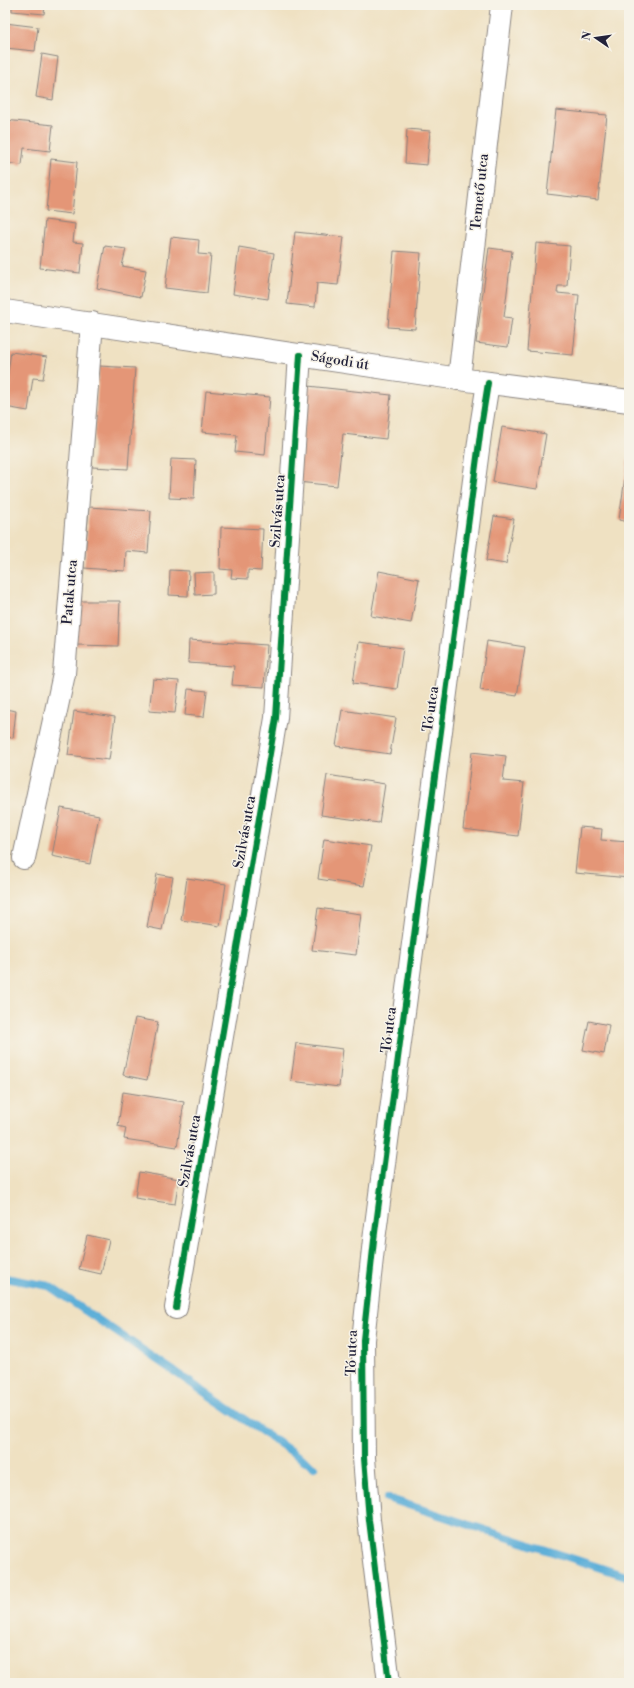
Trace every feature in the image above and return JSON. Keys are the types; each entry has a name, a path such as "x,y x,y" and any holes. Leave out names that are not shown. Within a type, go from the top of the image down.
{"street":[{"name":"Temető utca","path":"459,379 502,5"},
{"name":"Ságodi út","path":"5,311 459,379 629,401"},
{"name":"Patak utca","path":"24,858 64,674 92,323"},
{"name":"Szilvás utca","path":"176,1308 276,718 300,355"},
{"name":"Tó utca","path":"389,1683 369,1520 364,1458 363,1340 374,1240 410,961 488,383"}],"building":[{"path":"12,5 45,5 44,14 12,11"},
{"path":"5,23 38,27 35,51 5,48"},
{"path":"42,54 58,57 53,100 36,97"},
{"path":"556,110 607,115 598,200 547,194"},
{"path":"5,120 53,125 50,151 24,148 22,165 5,163"},
{"path":"407,129 430,131 427,165 405,163"},
{"path":"51,159 77,162 72,214 46,211"},
{"path":"45,220 75,224 73,242 83,243 80,273 40,268"},
{"path":"295,232 344,237 338,285 317,283 315,307 287,304"},
{"path":"171,237 199,240 198,254 211,255 207,293 165,288"},
{"path":"536,243 570,246 567,286 558,286 557,293 579,295 573,355 527,351"},
{"path":"105,246 126,249 122,266 146,270 141,297 97,288"},
{"path":"239,247 274,253 268,299 233,294"},
{"path":"489,248 512,251 504,317 512,318 508,347 476,343"},
{"path":"394,251 421,253 415,329 388,327"},
{"path":"11,352 47,357 43,379 33,378 28,411 5,407 5,392"},
{"path":"99,366 135,368 128,469 92,467"},
{"path":"308,386 391,395 386,439 343,434 337,486 297,482"},
{"path":"206,391 270,397 265,455 235,452 237,435 202,432"},
{"path":"502,427 546,434 537,489 493,482"},
{"path":"629,456 629,522 619,520"},
{"path":"171,459 196,460 194,499 169,498"},
{"path":"89,507 151,511 148,553 126,551 125,571 84,568"},
{"path":"494,516 514,519 506,564 486,561"},
{"path":"221,527 263,529 261,571 248,570 248,579 231,578 232,570 220,569"},
{"path":"170,570 189,571 188,596 169,595"},
{"path":"379,571 419,579 411,623 371,616"},
{"path":"214,572 214,594 195,595 194,573"},
{"path":"77,601 120,601 118,646 76,645"},
{"path":"189,640 267,645 264,687 232,685 234,666 188,663"},
{"path":"487,641 525,647 517,696 480,690"},
{"path":"359,642 403,648 397,689 353,683"},
{"path":"153,679 179,681 175,713 149,711"},
{"path":"188,689 207,691 204,717 185,715"},
{"path":"5,709 16,711 13,738 5,737"},
{"path":"342,710 396,718 390,754 336,746"},
{"path":"74,711 115,717 109,760 68,755"},
{"path":"472,752 506,756 503,781 524,783 518,836 463,829"},
{"path":"327,775 385,784 379,823 321,815"},
{"path":"61,808 99,815 90,864 52,856"},
{"path":"580,827 602,829 601,840 629,842 629,878 575,873"},
{"path":"324,839 371,846 364,886 318,879"},
{"path":"157,874 173,877 162,930 147,927"},
{"path":"187,878 226,884 220,926 181,920"},
{"path":"318,908 361,914 356,955 312,950"},
{"path":"135,1018 158,1022 147,1080 123,1075"},
{"path":"589,1021 609,1025 604,1054 583,1050"},
{"path":"296,1043 343,1049 339,1087 291,1081"},
{"path":"123,1092 184,1102 177,1147 124,1139 126,1128 118,1126"},
{"path":"139,1172 179,1179 175,1204 135,1198"},
{"path":"87,1235 109,1240 101,1274 79,1269"}],"waterway":[{"path":"5,1278 49,1286 314,1467"},
{"path":"387,1498 629,1577"}],"cycle path":[{"path":"176,1308 276,718 300,355"},
{"path":"389,1683 369,1520 364,1458 363,1340 374,1240 488,383"}]}
